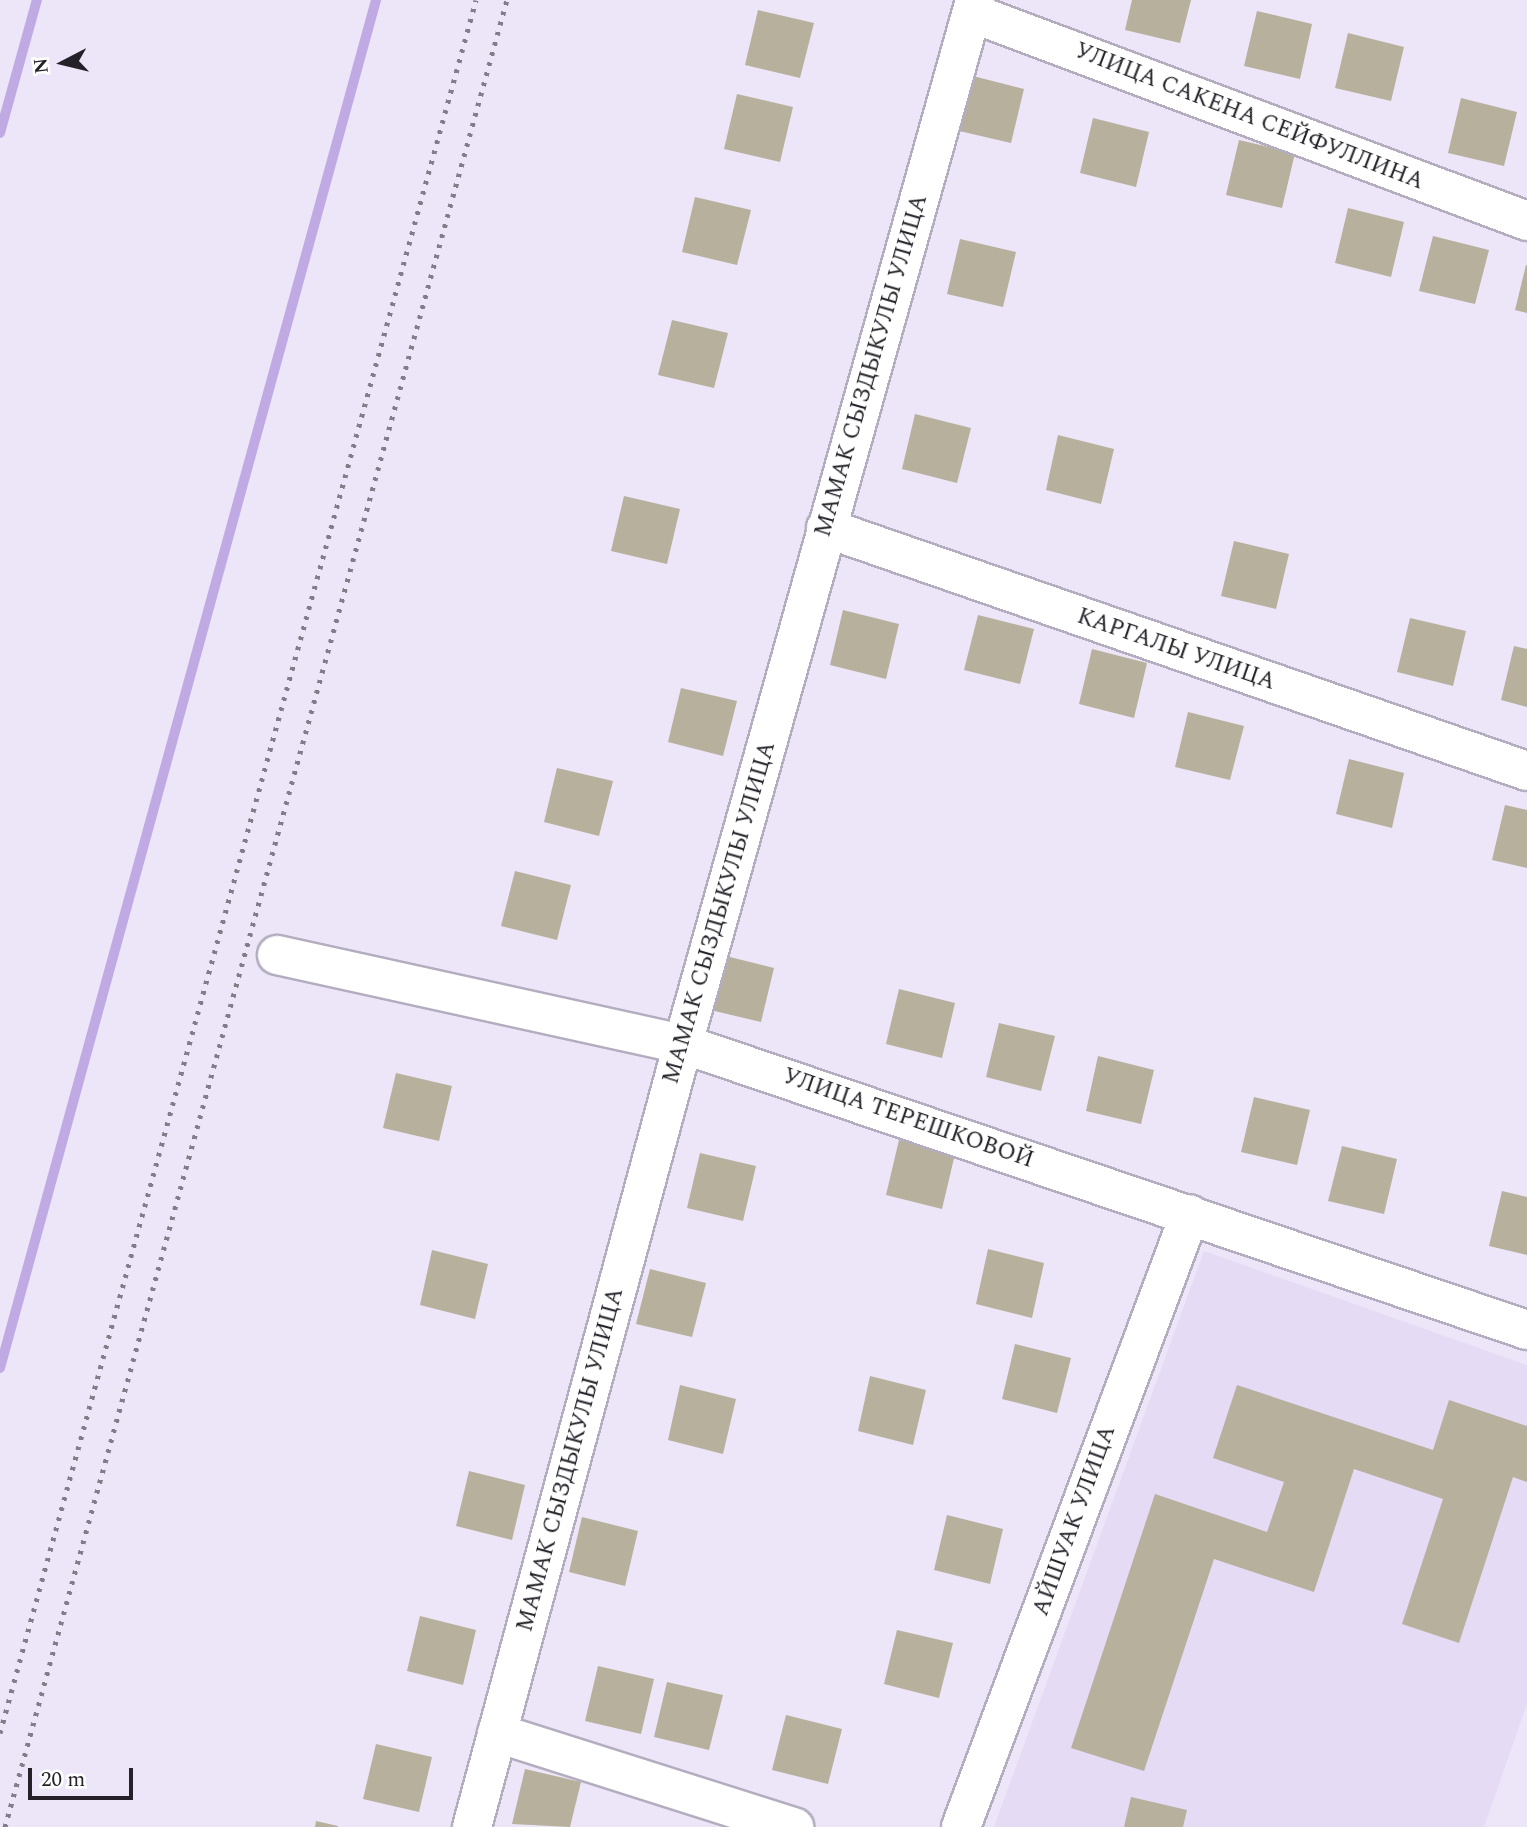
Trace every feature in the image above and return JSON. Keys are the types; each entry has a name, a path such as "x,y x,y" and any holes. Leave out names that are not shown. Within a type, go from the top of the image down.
{"street":[{"name":"УЛИЦА САКЕНА СЕЙФУЛЛИНА","path":"973,6 1527,220"},
{"name":"МАМАК СЫЗДЫКУЛЫ УЛИЦА","path":"472,1827 683,1044 973,6"},
{"name":"КАРГАЛЫ УЛИЦА","path":"826,528 1527,771"},
{"name":"УЛИЦА ТЕРЕШКОВОЙ","path":"277,955 683,1044 1527,1330"},
{"name":"АЙШУАК УЛИЦА","path":"961,1827 1190,1214"},
{"path":"497,1733 793,1827"}],"shaded area":[{"path":"1204,1251 1527,1365 1527,1704 1484,1827 994,1827"}],"building":[{"path":"1132,0 1191,0 1180,43 1125,30"},
{"path":"758,10 814,23 800,78 745,65"},
{"path":"1257,11 1312,24 1300,79 1244,66"},
{"path":"1348,33 1404,47 1391,101 1335,88"},
{"path":"969,75 1024,89 1011,143 955,130"},
{"path":"737,94 793,107 780,162 724,149"},
{"path":"1461,98 1517,112 1504,166 1448,153"},
{"path":"1093,118 1149,132 1136,187 1080,173"},
{"path":"1239,140 1295,153 1282,208 1226,195"},
{"path":"695,197 751,210 737,265 682,252"},
{"path":"1348,208 1404,222 1391,277 1335,263"},
{"path":"1433,236 1489,250 1475,304 1419,291"},
{"path":"960,239 1016,252 1003,307 947,294"},
{"path":"1527,265 1527,313 1515,310"},
{"path":"672,320 728,333 714,388 658,375"},
{"path":"915,414 971,428 957,483 902,469"},
{"path":"1058,435 1114,449 1101,504 1046,490"},
{"path":"624,496 680,509 667,564 611,551"},
{"path":"1234,541 1289,554 1276,609 1221,596"},
{"path":"843,610 899,624 886,679 830,665"},
{"path":"978,615 1034,629 1020,684 964,670"},
{"path":"1410,618 1466,631 1453,686 1397,672"},
{"path":"1514,646 1527,649 1527,707 1501,700"},
{"path":"1092,649 1147,663 1134,718 1079,704"},
{"path":"681,688 737,701 723,756 668,742"},
{"path":"1188,712 1244,726 1230,780 1175,767"},
{"path":"1349,759 1404,773 1392,828 1336,814"},
{"path":"557,768 613,781 599,836 544,822"},
{"path":"1505,805 1527,810 1527,868 1492,860"},
{"path":"515,871 571,885 557,940 501,926"},
{"path":"718,954 774,968 761,1022 706,1009"},
{"path":"899,989 955,1003 942,1058 886,1044"},
{"path":"999,1023 1055,1036 1041,1091 986,1077"},
{"path":"1098,1056 1154,1070 1141,1124 1086,1111"},
{"path":"396,1073 452,1086 439,1141 383,1128"},
{"path":"1254,1097 1310,1110 1297,1165 1241,1152"},
{"path":"899,1140 955,1154 942,1209 886,1195"},
{"path":"1342,1146 1397,1159 1384,1214 1328,1201"},
{"path":"700,1153 756,1166 743,1221 687,1208"},
{"path":"1502,1191 1527,1197 1527,1255 1489,1246"},
{"path":"988,1249 1044,1263 1032,1318 976,1304"},
{"path":"432,1250 488,1264 475,1319 420,1305"},
{"path":"650,1269 706,1283 692,1337 636,1324"},
{"path":"1015,1344 1071,1358 1057,1413 1002,1399"},
{"path":"870,1376 926,1390 913,1445 858,1431"},
{"path":"680,1385 736,1399 723,1454 668,1440"},
{"path":"1237,1385 1433,1450 1449,1400 1527,1426 1527,1482 1513,1477 1459,1643 1402,1624 1443,1499 1354,1469 1314,1592 1214,1559 1144,1771 1071,1748 1155,1494 1267,1532 1284,1482 1213,1458"},
{"path":"469,1471 525,1485 512,1540 456,1526"},
{"path":"947,1515 1003,1529 990,1584 934,1570"},
{"path":"582,1517 638,1531 625,1586 569,1572"},
{"path":"420,1616 476,1630 463,1685 407,1671"},
{"path":"897,1630 953,1643 939,1698 884,1684"},
{"path":"598,1666 654,1679 641,1734 585,1721"},
{"path":"667,1682 723,1695 709,1750 654,1737"},
{"path":"786,1715 842,1729 828,1784 772,1770"},
{"path":"376,1744 432,1757 419,1812 363,1799"},
{"path":"525,1769 581,1782 570,1827 512,1824"},
{"path":"1131,1797 1187,1810 1183,1827 1124,1827"},
{"path":"316,1821 338,1826 338,1827 315,1827"}],"waterway":[{"path":"0,133 37,0"},
{"path":"0,1368 376,0"}],"railway":[{"path":"0,1733 476,0"},
{"path":"5,1827 507,0"}]}
